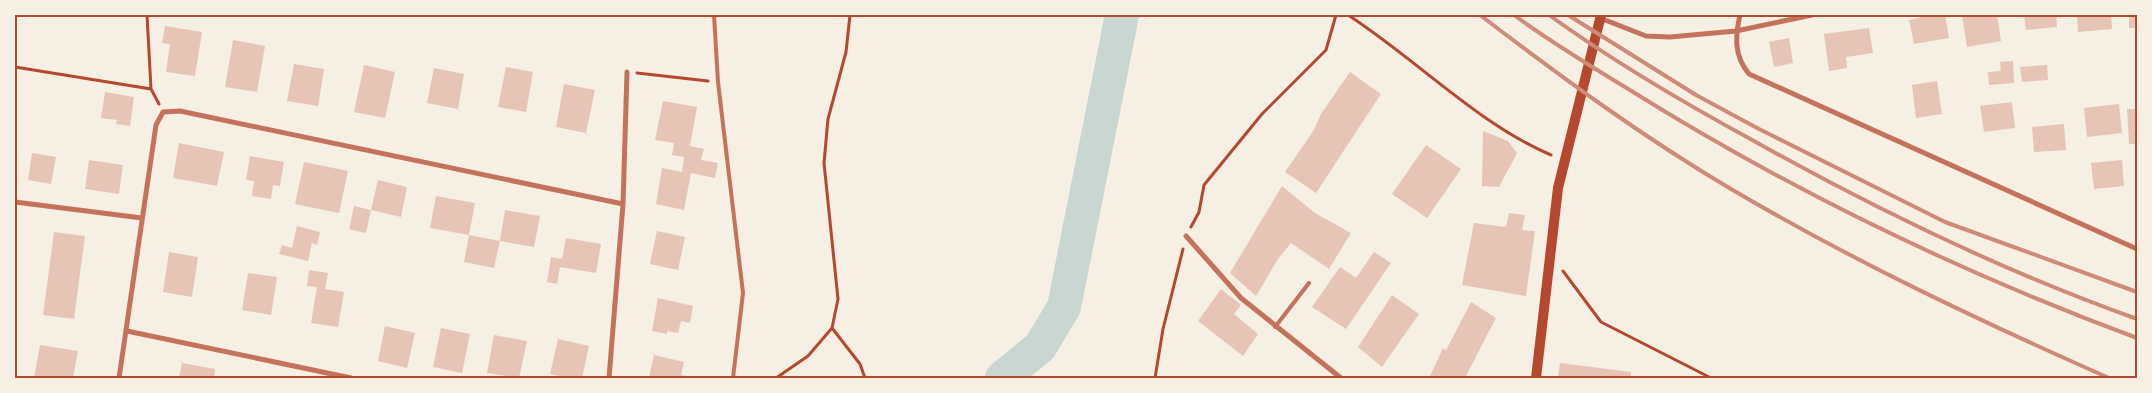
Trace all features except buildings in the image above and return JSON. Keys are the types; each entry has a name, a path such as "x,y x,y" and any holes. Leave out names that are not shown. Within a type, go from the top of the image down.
{"main road":[{"path":"1536,378 1558,188 1601,17"}],"street":[{"path":"1740,15 1736,31 1741,64 1749,74 2137,249"},
{"path":"1601,17 1646,36 1670,37 1736,31 1812,15"},
{"path":"609,378 623,204 627,72"},
{"path":"119,378 156,125 163,112 180,112 623,204"},
{"path":"15,202 142,218"},
{"path":"1186,236 1241,298 1341,378"},
{"path":"127,331 351,378"}],"lane":[{"path":"714,15 718,82 743,293 733,378"},
{"path":"1275,326 1309,283"}],"path":[{"path":"148,15 151,89 163,112"},
{"path":"776,378 808,356 832,328 838,299 824,163 828,119 846,52 850,15"},
{"path":"1155,378 1163,329 1186,236 1199,212 1204,184 1262,114 1326,50 1336,15"},
{"path":"1348,15 1379,35 1503,131 1564,160"},
{"path":"15,66 151,89"},
{"path":"627,72 718,82"},
{"path":"1550,253 1602,322 1711,378"},
{"path":"832,328 860,364 865,378"}],"waterway":[{"path":"1002,378 1040,347 1064,307 1122,15"}],"railway":[{"path":"1480,15 1603,106 1666,149 1731,189 1823,241 1917,289 2109,378"},
{"path":"1514,15 1568,52 1686,124 1748,160 1811,193 1939,256 2070,312 2137,338"},
{"path":"1549,15 1624,66 1800,167 1894,215 1990,260 2088,301 2137,319"},
{"path":"1568,15 1696,95 1759,129 1945,222 2137,292"}]}
